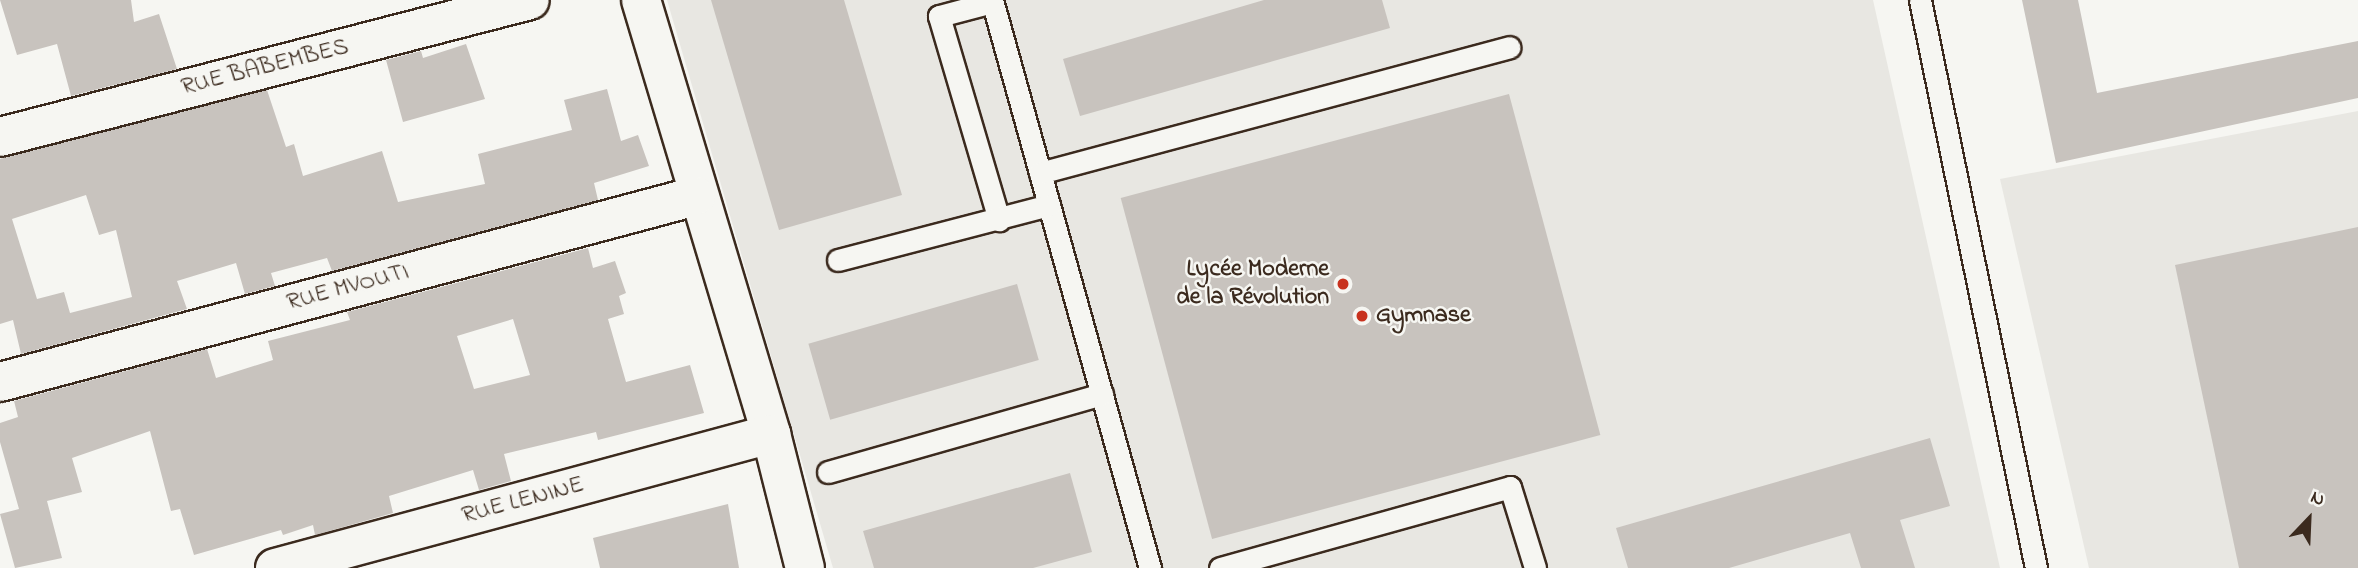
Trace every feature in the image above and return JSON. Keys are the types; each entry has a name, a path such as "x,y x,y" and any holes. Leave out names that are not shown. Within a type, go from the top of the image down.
{"street":[{"name":"RUE BABEMBES","path":"0,136 530,0"},
{"path":"640,0 696,196 771,434 805,568"},
{"name":"RUE MVOUTI","path":"0,382 696,196"},
{"name":"RUE LENINE","path":"275,568 771,434"}],"lane":[{"path":"1920,0 2036,568"},
{"path":"999,220 939,16 992,1 1150,568"},
{"path":"1040,173 1509,47"},
{"path":"838,260 1049,205"},
{"path":"828,472 1102,394"},
{"path":"1220,568 1510,487 1535,568"}],"shaded area":[{"name":"Lycée Moderne de la Révolution","path":"667,0 1873,0 2000,568 833,568"},
{"path":"2358,111 2358,568 2089,568 2000,179"}],"building":[{"path":"0,0 131,0 134,22 159,14 177,69 71,96 57,44 17,55"},
{"path":"711,0 844,0 902,195 779,230"},
{"path":"1264,0 1382,0 1390,28 1080,116 1063,59"},
{"path":"2022,0 2078,0 2097,93 2358,41 2358,98 2056,163"},
{"path":"466,44 485,99 403,122 386,60 421,51 423,58"},
{"path":"607,89 621,141 638,135 649,166 594,183 598,200 332,271 327,258 271,273 275,286 245,294 236,263 177,281 187,309 21,354 13,320 0,324 0,159 267,90 286,147 294,144 303,176 382,151 398,202 485,184 478,154 572,130 564,100","holes":["86,195 99,235 116,230 132,297 70,313 64,292 37,299 12,219"]},
{"name":"Gymnase","path":"1509,94 1600,435 1212,539 1121,198"},
{"path":"2358,227 2358,568 2239,568 2175,265"},
{"path":"588,248 593,268 615,261 626,293 619,296 624,314 608,319 626,382 690,365 704,413 598,440 596,432 504,454 511,481 479,490 473,470 389,496 393,513 315,535 313,525 283,535 281,530 194,555 180,509 171,511 150,431 72,458 82,492 47,501 62,558 15,568 0,514 19,509 0,442 0,423 18,417 14,401 207,349 216,378 273,360 268,341 350,320 347,312","holes":["513,319 530,375 474,389 457,336"]},
{"path":"1017,284 1039,360 830,420 808,344"},
{"path":"1930,438 1950,506 1900,520 1915,568 1861,568 1850,533 1729,568 1628,568 1616,528"},
{"path":"1070,473 1092,552 1033,568 874,568 863,531"},
{"path":"728,504 739,568 600,568 593,538"}],"place":[{"name":"Lycée Moderne de la Révolution","path":"1343,284"},
{"name":"Gymnase","path":"1362,316"}]}
